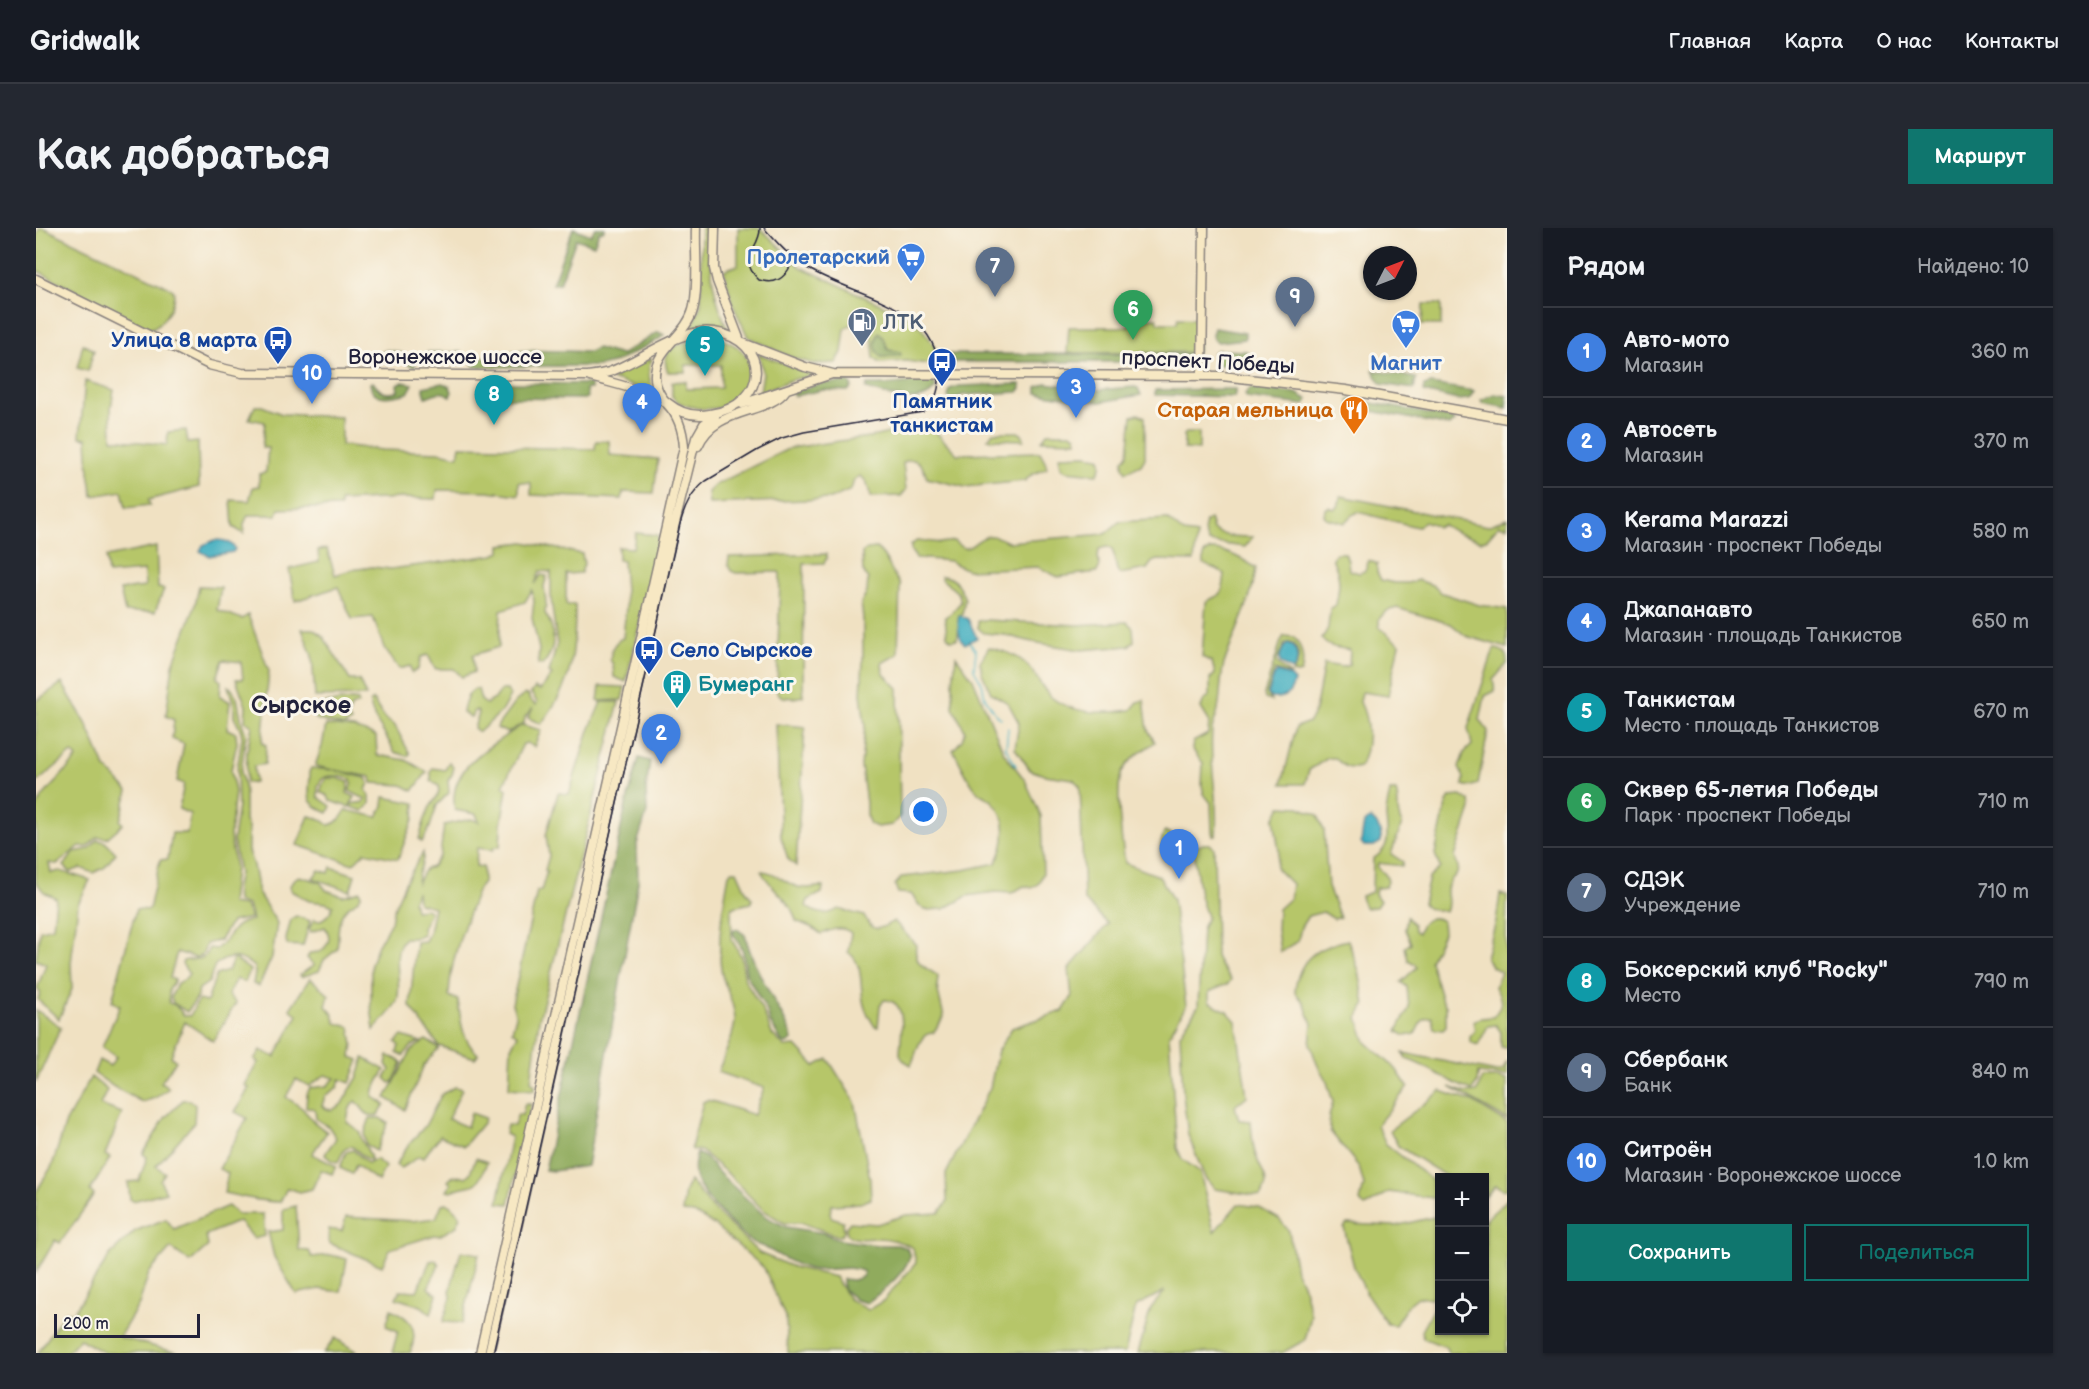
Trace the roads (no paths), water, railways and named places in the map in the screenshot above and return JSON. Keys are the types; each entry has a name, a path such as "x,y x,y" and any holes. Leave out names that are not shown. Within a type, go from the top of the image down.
{"main road":[{"path":"480,1353 683,454 680,427 674,413 657,388 655,373 660,358 670,342 685,327 693,310 696,228"},
{"path":"715,228 714,268 717,281 740,341 753,359 757,374 751,392 737,406"},
{"path":"1202,376 1204,228"},
{"name":"Воронежское шоссе","path":"36,279 209,365 242,373 587,376"},
{"path":"587,376 609,372 670,342 704,332 715,332 805,367 833,374"},
{"path":"489,1353 696,438 700,428 708,420 723,412 833,374"},
{"name":"проспект Победы","path":"833,374 1202,376 1280,381 1346,390 1507,419"},
{"path":"587,376 631,389 693,415 723,412"},
{"path":"687,477 691,473 701,438 706,432 718,423 778,398 786,390"}],"water":[{"path":"215,540 231,544 235,549 233,552 209,556 200,551 203,545"},
{"path":"959,615 968,619 977,638 965,644 959,634"},
{"path":"1288,643 1294,646 1297,655 1296,664 1292,670 1280,661 1281,653"},
{"path":"1277,672 1289,676 1294,681 1287,695 1271,698 1268,694"},
{"path":"1370,819 1379,829 1381,842 1374,846 1364,846 1361,842 1364,823"}],"waterway":[{"path":"971,643 976,651 974,669 982,683 985,698 997,716 1001,718"},
{"path":"1008,728 1006,748 1016,766"}],"tram line":[{"path":"760,228 757,242 749,259 752,272 759,280 770,282 778,280 785,274 791,265 788,251"},
{"path":"493,1353 680,524 686,506 692,495 706,481 782,438 804,432 923,412 932,404 938,389 939,372 935,348 924,330 908,315 888,304 823,277 804,266 787,253 764,228"}],"place":[{"name":"Пролетарский","path":"911,282"},
{"name":"СДЭК","path":"995,297"},
{"name":"Сбербанк","path":"1295,327"},
{"name":"Сквер 65-летия Победы","path":"1133,340"},
{"name":"ЛТК","path":"862,348"},
{"name":"Магнит","path":"1406,350"},
{"name":"Улица 8 марта","path":"278,366"},
{"name":"Танкистам","path":"705,376"},
{"name":"Памятник танкистам","path":"942,388"},
{"name":"Ситроён","path":"312,404"},
{"name":"Kerama Marazzi","path":"1076,418"},
{"name":"Боксерский клуб \"Rocky\"","path":"494,425"},
{"name":"Джапанавто","path":"642,433"},
{"name":"Старая мельница","path":"1354,436"},
{"name":"Село Сырское","path":"649,676"},
{"name":"Бумеранг","path":"677,710"},
{"name":"Автосеть","path":"661,764"},
{"name":"Авто-мото","path":"1179,879"}],"district":[{"name":"Сырское","path":"301,705"}]}
